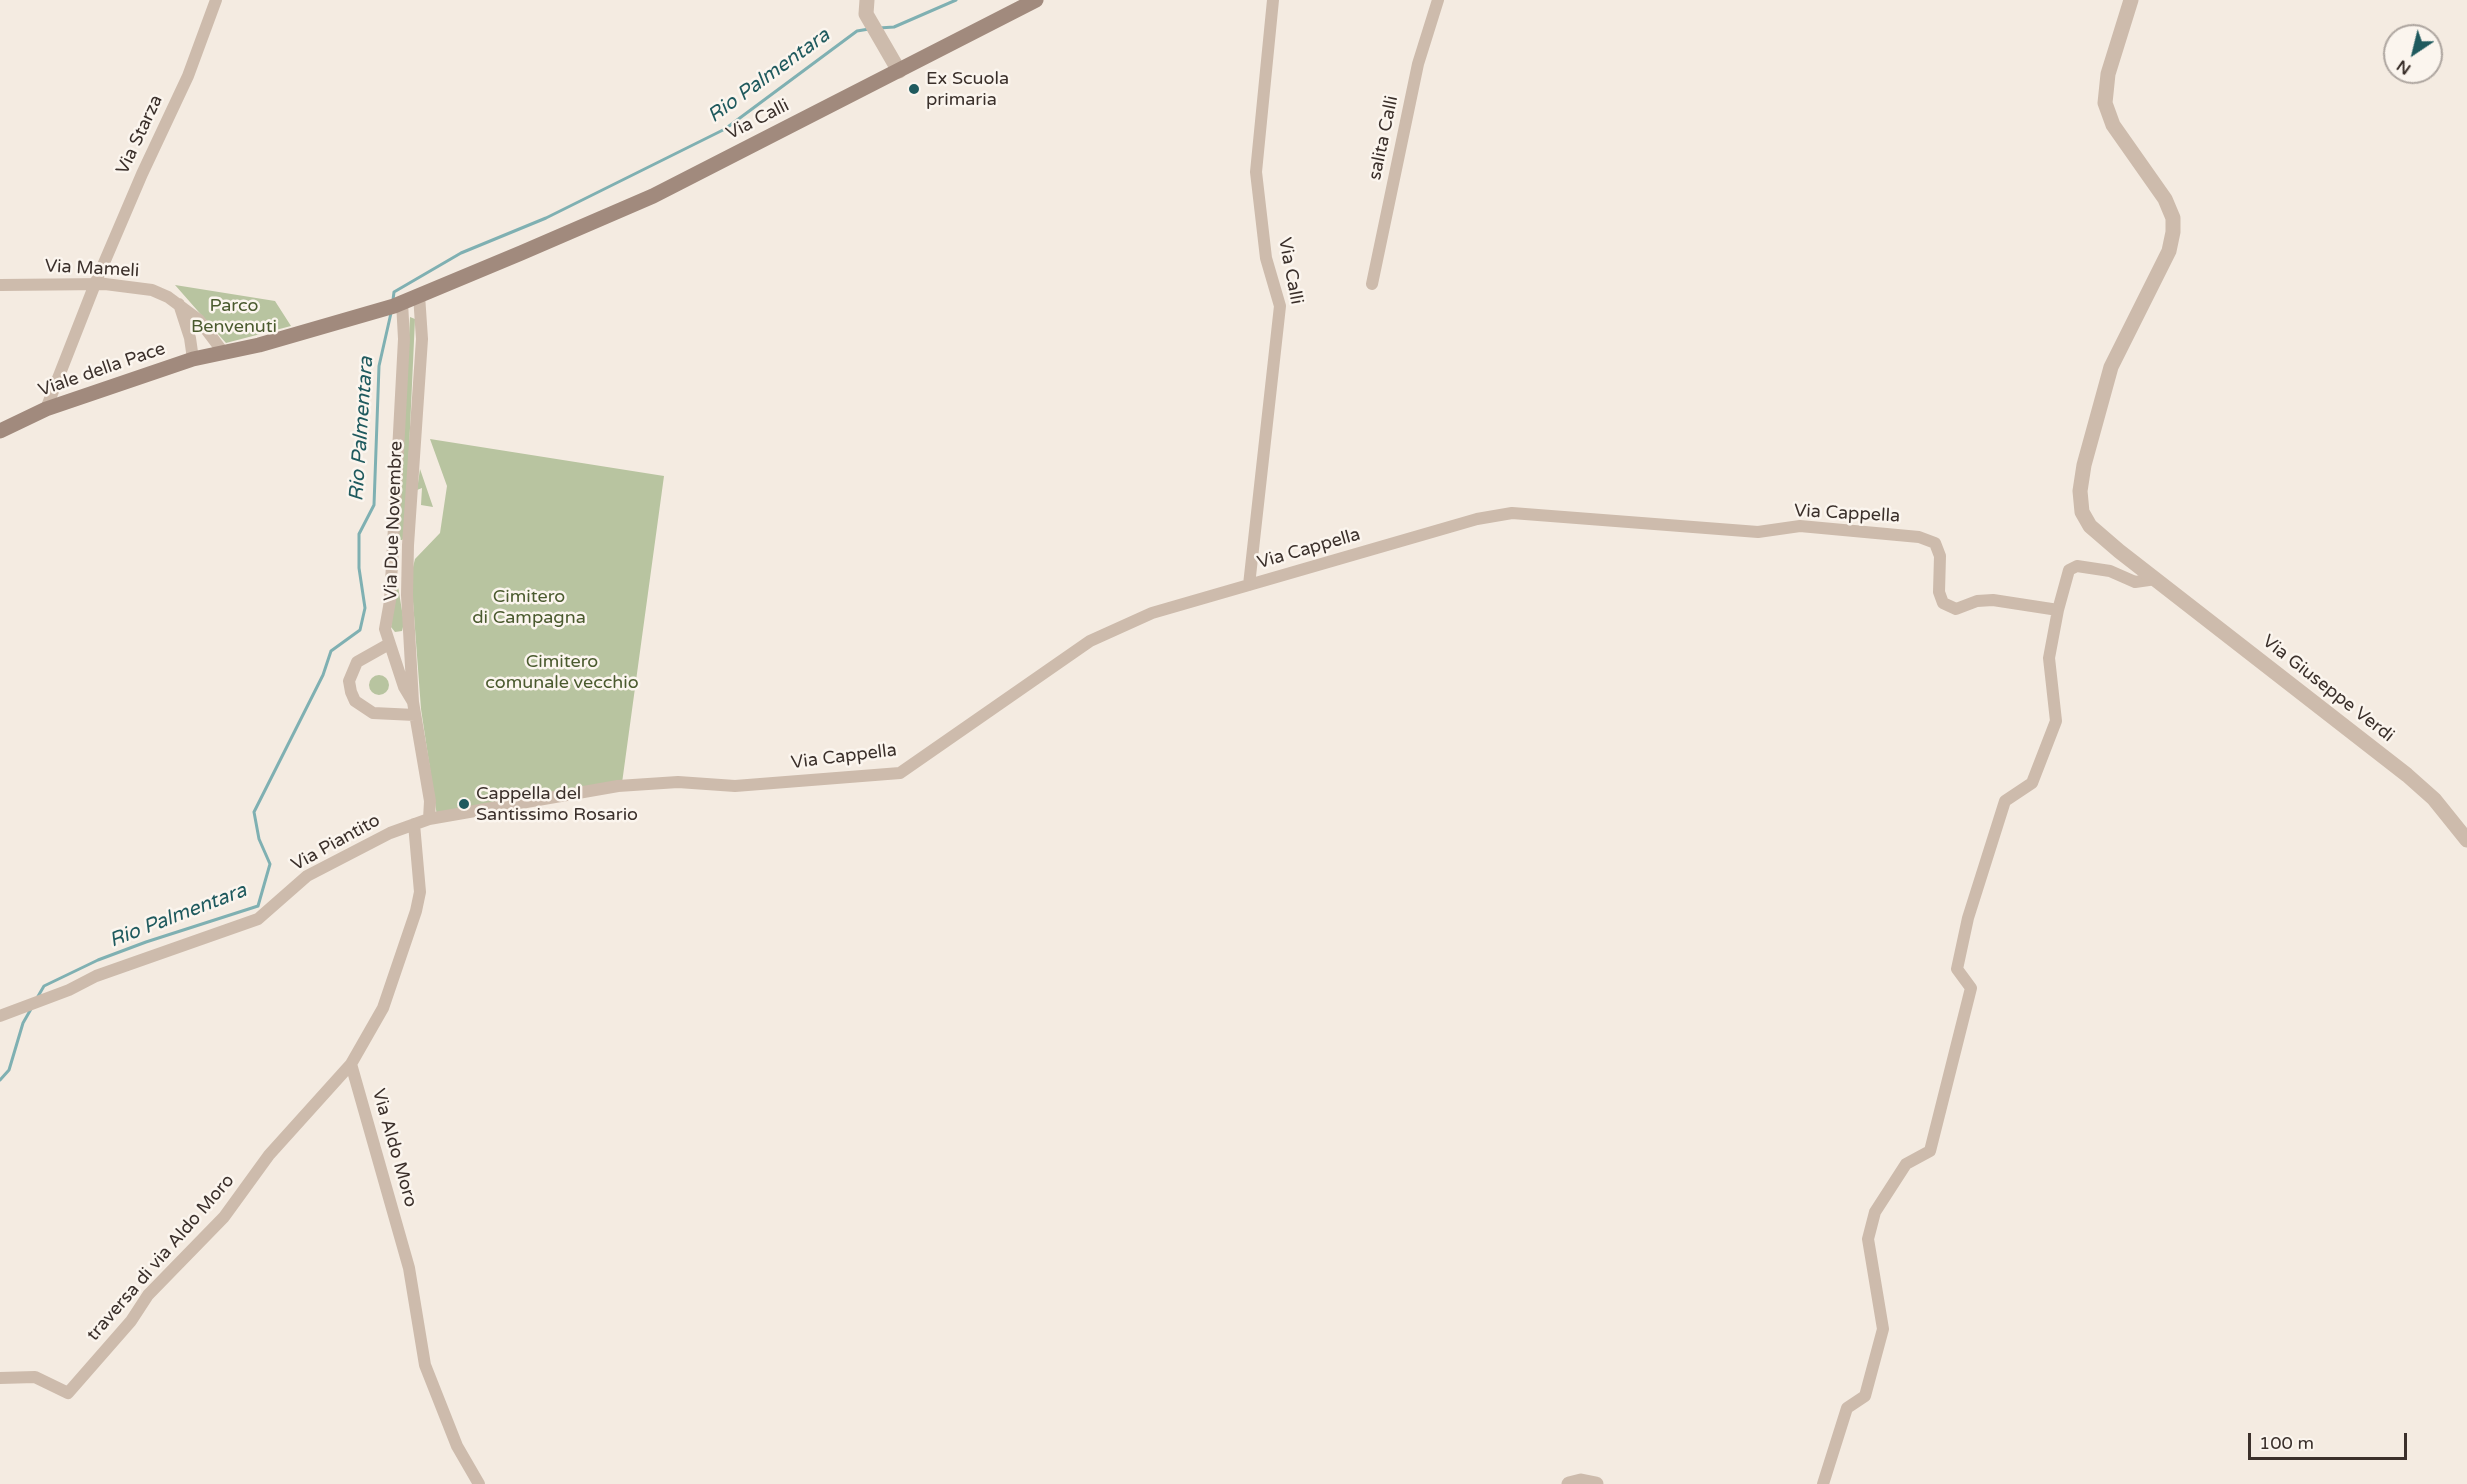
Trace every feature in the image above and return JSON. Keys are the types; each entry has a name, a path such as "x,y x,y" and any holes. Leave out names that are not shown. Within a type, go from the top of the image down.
{"main road":[{"name":"Via Calli","path":"398,304 653,196 1036,0"},
{"name":"Viale della Pace","path":"0,431 46,409 193,359 319,328 398,304"}],"street":[{"name":"Via Starza","path":"46,409 95,284 142,174 188,76 216,0"},
{"path":"867,0 866,14 899,70"},
{"name":"Via Calli","path":"1249,585 1280,306 1266,258 1256,172 1273,0"},
{"name":"salita Calli","path":"1372,284 1418,64 1438,0"},
{"name":"Via Giuseppe Verdi","path":"2131,0 2109,74 2105,103 2113,125 2165,199 2173,218 2173,232 2169,251 2111,367 2084,465 2080,491 2082,512 2090,526 2407,775 2434,799 2467,840"},
{"name":"Via Mameli","path":"0,285 95,284 152,290 179,304 199,320 223,352"},
{"name":"Via Due Novembre","path":"419,295 422,339 407,550 407,595 413,702 430,801 429,819"},
{"path":"179,304 190,338 193,359"},
{"name":"Via Due Novembre","path":"398,304 404,339 390,601 385,628 404,687 413,702"},
{"name":"Via Cappella","path":"429,819 618,786 678,782 735,786 900,773 1090,641 1152,613 1477,519 1512,513 1758,532 1800,526 1919,537 1935,543 1940,556 1939,592 1943,603 1956,609 1977,600 1993,600 2058,610"},
{"path":"1823,1484 1847,1408 1865,1396 1883,1329 1868,1239 1875,1212 1906,1164 1930,1151 1971,987 1956,969 1971,907 2005,801 2032,783 2056,721 2049,658 2058,610 2069,570 2077,566 2110,571 2134,582 2156,579"},
{"path":"389,644 357,662 352,671 351,692 356,701 373,713 415,715"},
{"name":"Via Piantito","path":"0,1016 69,990 96,976 258,919 307,876 390,833 429,819"},
{"path":"351,1064 382,1008 416,911 420,892 414,824"},
{"name":"traversa di via Aldo Moro","path":"0,1378 35,1377 68,1393 131,1321 148,1295 224,1217 269,1155 351,1064"},
{"name":"Via Aldo Moro","path":"351,1064 409,1268 425,1365 457,1446 479,1484"},
{"path":"1569,1484 1581,1481 1596,1484"}],"green space":[{"name":"Parco Benvenuti","path":"175,285 275,301 291,326 226,343"},
{"path":"410,317 415,319 405,537 398,540"},
{"name":"Cimitero di Campagna","path":"430,439 664,476 622,783 437,816 421,709 411,575 415,559 440,533 447,486"},
{"path":"420,469 433,507 421,505 422,488 417,490"},
{"path":"397,580 404,623 402,631 395,632 391,627"},
{"path":"375,675 383,675 389,681 389,689 383,695 375,695 369,689 369,681"}],"waterway":[{"name":"Rio Palmentara","path":"879,28 894,27 956,0"},
{"name":"Rio Palmentara","path":"393,300 394,292 461,253 546,218 725,129 857,31 869,29"},
{"name":"Rio Palmentara","path":"37,998 44,986 98,960 258,906 270,864 259,839 254,812 323,675 331,651 360,630 365,608 359,568 359,534 374,505 379,366 391,313"},
{"name":"Rio Palmentara","path":"0,1080 9,1070 23,1023 31,1009"}],"place":[{"name":"Ex Scuola primaria","path":"914,89"},
{"name":"Cappella del Santissimo Rosario","path":"464,804"}],"park label":[{"name":"Cimitero comunale vecchio","path":"562,672"}]}
